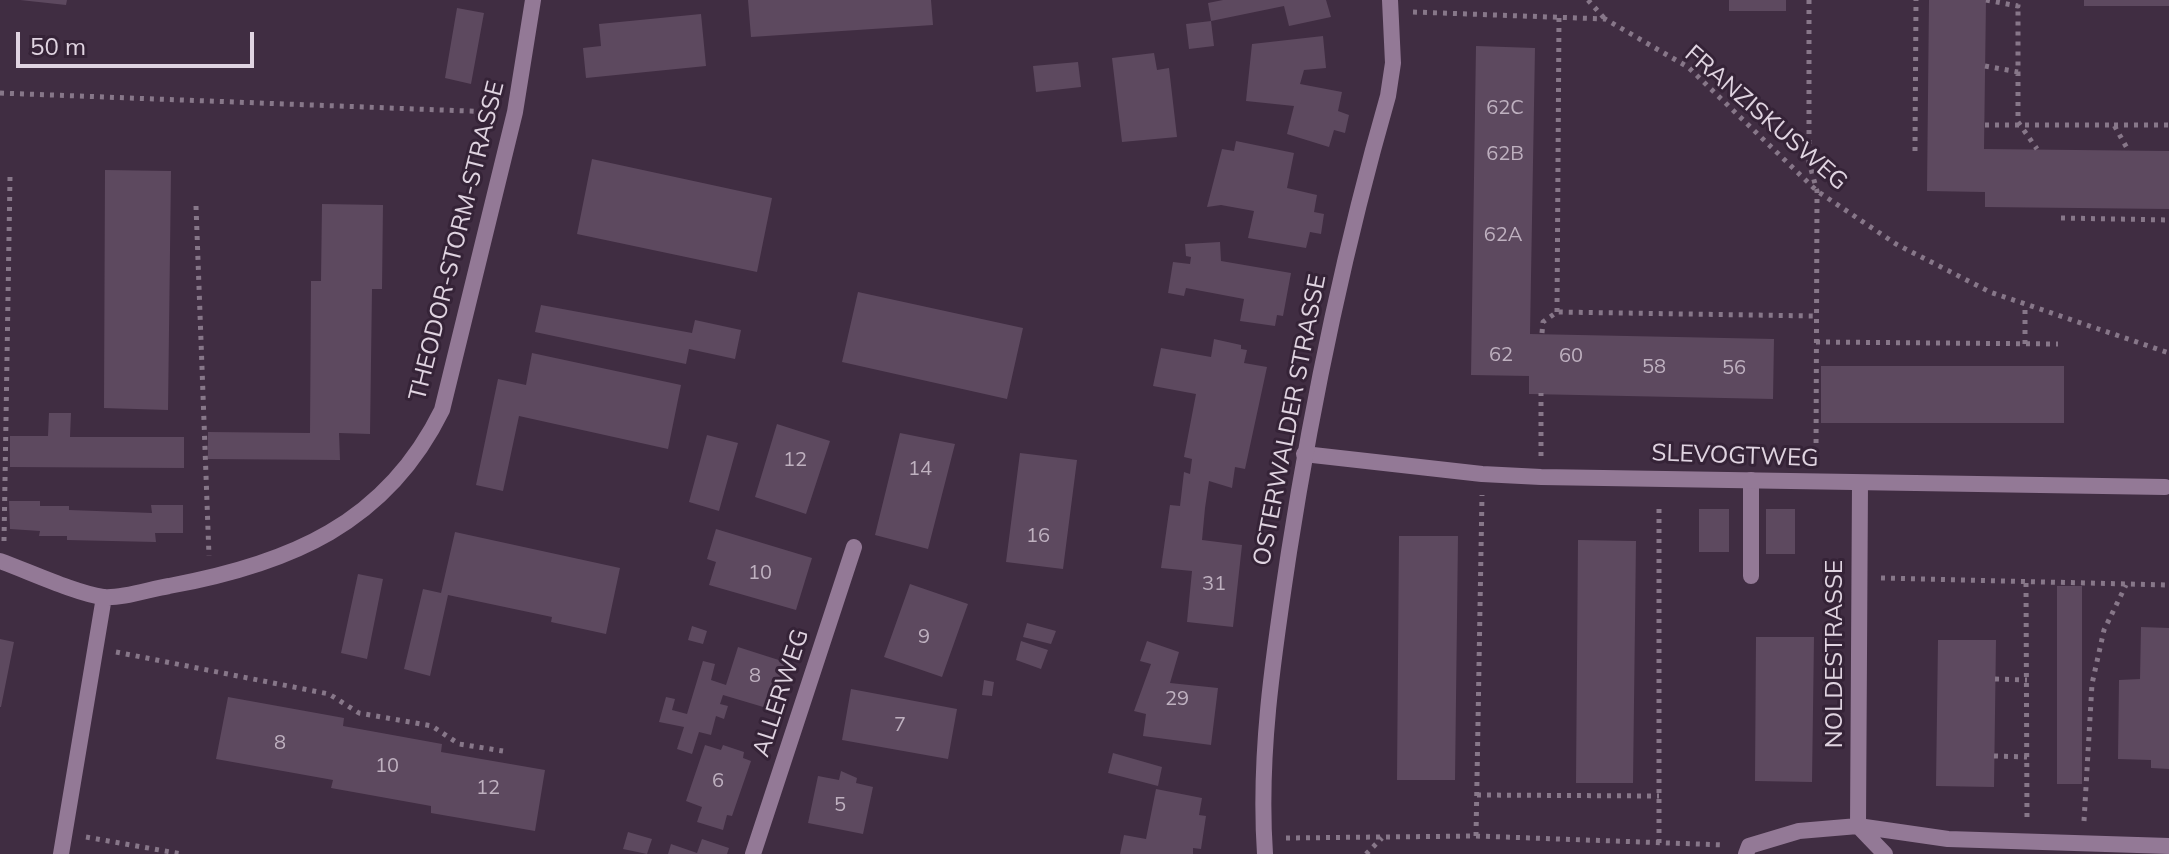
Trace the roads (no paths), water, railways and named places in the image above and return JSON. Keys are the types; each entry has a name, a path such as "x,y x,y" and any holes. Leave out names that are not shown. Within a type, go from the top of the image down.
{"street":[{"name":"THEODOR-STORM-STRASSE","path":"2,561 104,597 209,577 289,552 355,519 406,471 426,444 442,410 515,112 533,0"},
{"name":"OSTERWALDER STRASSE","path":"1265,854 1263,762 1304,454 1330,319 1388,96 1393,63 1390,0"},
{"name":"SLEVOGTWEG","path":"1304,454 1482,474 1541,477 2165,487"},
{"path":"1751,480 1751,576"},
{"name":"NOLDESTRASSE","path":"1858,826 1860,483"},
{"name":"ALLERWEG","path":"753,854 854,547"},
{"path":"61,854 104,597"},
{"path":"1858,826 1885,854"},
{"path":"1747,850 1799,831 1858,826 1948,839 2169,846"}]}
